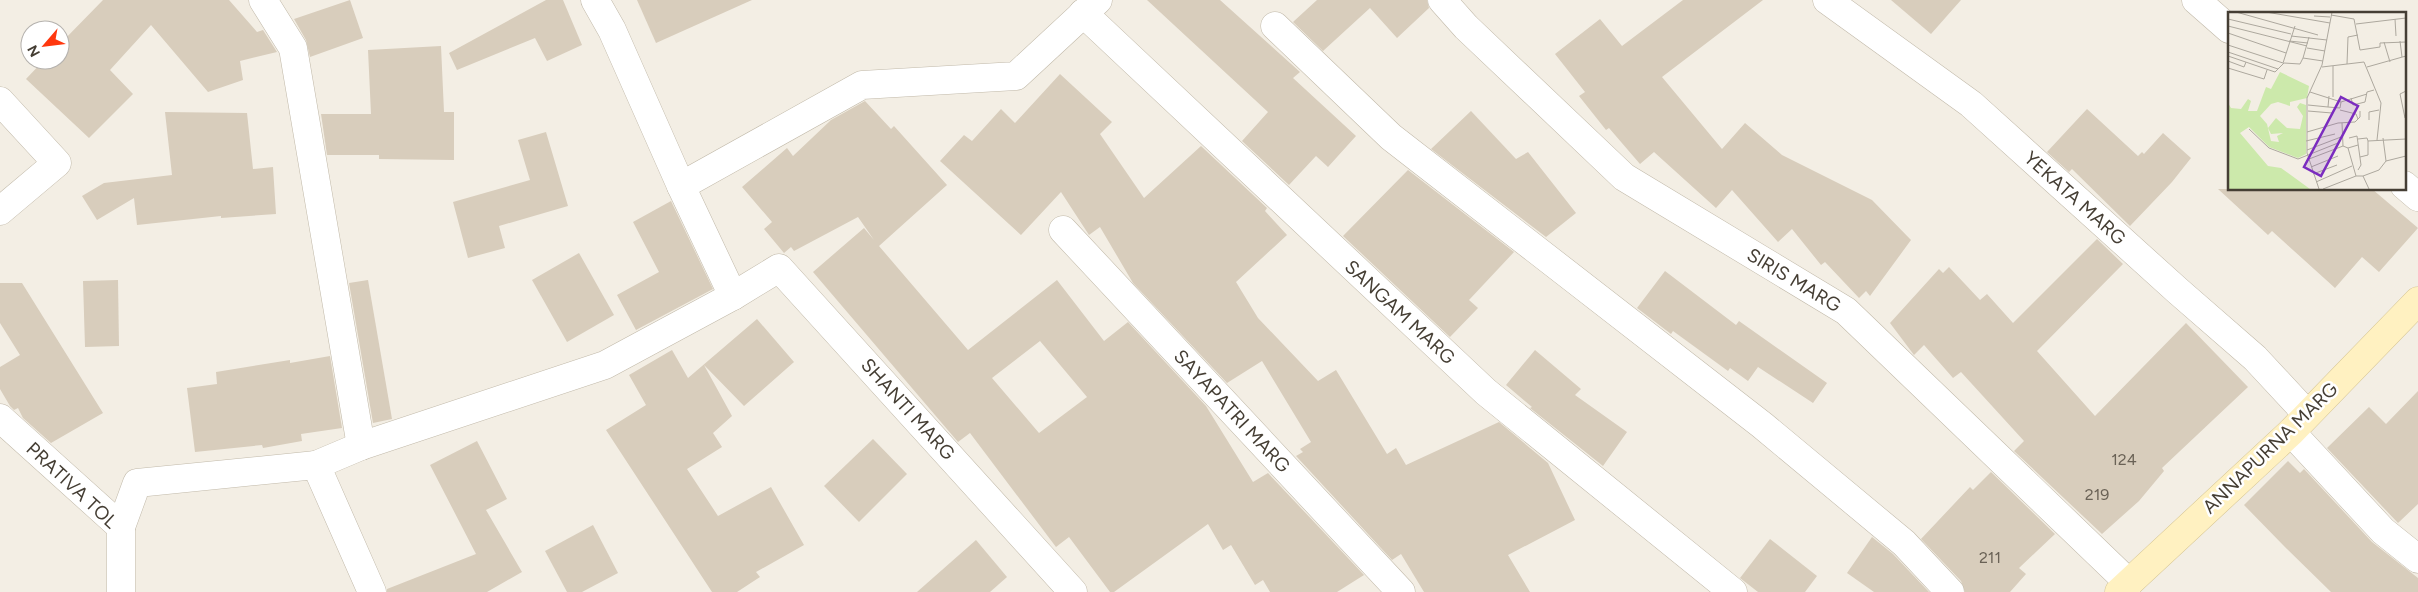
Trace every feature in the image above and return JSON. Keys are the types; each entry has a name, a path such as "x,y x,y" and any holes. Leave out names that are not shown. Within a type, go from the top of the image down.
{"main road":[{"name":"ANNAPURNA MARG","path":"2124,588 2299,423 2418,301"}],"street":[{"path":"263,0 293,48 360,446"},
{"path":"121,527 137,483 316,465 360,446 605,365 733,296 681,186 612,30 595,0"},
{"name":"SIRIS MARG","path":"1442,0 1466,27 1624,177 1846,311 2124,588"},
{"name":"YEKATA MARG","path":"1827,0 1971,104 2255,358 2299,423 2383,531 2418,558"},
{"path":"2196,0 2228,28"},
{"path":"681,186 862,85 1016,76 1090,7"},
{"name":"SANGAM MARG","path":"1090,7 1486,392 1733,592"},
{"path":"1275,26 1391,137 1762,425 1904,543 1950,592"},
{"path":"0,101 57,163 0,211"},
{"path":"2406,187 2418,198"},
{"name":"SAYAPATRI MARG","path":"1063,230 1401,592"},
{"name":"SHANTI MARG","path":"733,296 779,268 1073,592"},
{"name":"PRATIVA TOL","path":"0,418 121,527 121,592"},
{"path":"316,465 372,592"}],"building":[{"path":"103,0 229,0 257,32 263,30 277,52 240,61 243,80 208,92 151,25 110,70 133,94 89,138 26,79 35,70 70,70 70,34"},
{"path":"350,0 363,38 310,57 306,40 294,19"},
{"path":"546,0 563,0 582,45 547,61 535,38 457,70 449,53"},
{"path":"637,0 752,0 656,43"},
{"path":"1147,0 1220,0 1300,72 1293,78 1356,136 1328,167 1316,156 1289,185 1242,141 1268,112"},
{"path":"1317,0 1427,0 1429,8 1397,38 1370,8 1323,51 1293,22"},
{"path":"1683,0 1763,0 1662,77 1722,149 1745,123 1782,155 1872,200 1911,240 1870,296 1866,291 1859,298 1825,262 1821,265 1792,229 1778,242 1732,190 1716,208 1654,152 1640,164 1609,128 1606,130 1579,96 1585,92 1555,54 1600,19 1622,46"},
{"path":"1891,0 1961,0 1931,34"},
{"path":"441,46 444,112 454,112 454,160 379,159 379,155 327,155 321,114 371,114 368,50"},
{"path":"1060,74 1112,122 1100,134 1144,198 1201,146 1267,208 1265,211 1287,235 1236,282 1258,318 1318,381 1336,370 1387,454 1396,448 1406,465 1499,422 1548,463 1575,520 1508,555 1530,592 1424,592 1401,554 1392,560 1296,456 1303,452 1300,449 1311,442 1262,361 1227,383 1133,283 1100,227 1089,235 1061,192 1021,235 940,161 964,135 972,141 1001,109 1015,123"},
{"path":"865,101 891,129 894,126 947,185 879,246 968,350 1057,280 1104,341 1128,322 1206,406 1253,482 1268,473 1364,575 1337,592 1270,592 1263,580 1255,585 1231,545 1223,550 1208,524 1114,592 1110,592 1069,537 1056,547 970,433 958,442 813,272 864,228 874,240 858,217 794,251 791,247 784,253 764,229 772,222 742,187 787,148 793,156 831,120","holes":["1040,341 1087,397 1039,433 992,378"]},
{"path":"2087,109 2138,156 2142,152 2144,154 2163,133 2191,158 2172,182 2130,226 2072,169 2069,172 2047,152"},
{"path":"1471,111 1516,159 1528,152 1576,213 1546,237 1431,149"},
{"path":"165,112 247,113 253,169 273,167 276,214 221,218 221,216 137,225 134,198 97,220 82,196 104,183 172,175"},
{"path":"546,132 568,206 499,226 505,248 468,258 453,202 530,180 518,140"},
{"path":"1408,170 1514,252 1469,300 1478,308 1450,337 1343,236"},
{"path":"2218,189 2373,190 2418,228 2379,272 2362,257 2335,288 2272,231 2268,235"},
{"path":"671,201 713,289 636,330 617,295 659,272 633,222"},
{"path":"2097,239 2123,264 2037,351 2095,416 2186,323 2248,387 2162,468 2164,471 2139,501 2102,534 2014,451 2024,441 1961,372 1953,378 1924,345 1914,355 1890,323 1939,269 1943,273 1949,267 1980,300 1987,294 2013,323"},
{"path":"579,253 614,315 567,342 532,280"},
{"path":"1665,271 1736,325 1739,321 1827,383 1813,403 1758,367 1748,381 1730,368 1728,371 1673,331 1671,334 1637,308"},
{"path":"118,280 119,346 85,347 83,281"},
{"path":"368,280 392,419 373,423 349,283"},
{"path":"0,283 22,283 103,413 51,443 23,418 18,408 14,410 10,406 0,389 0,367 20,355 0,323"},
{"path":"757,319 794,362 744,406 704,365 732,416 713,433 722,447 687,469 718,516 771,487 804,545 756,572 760,577 737,592 712,592 606,430 646,405 629,375 672,350 688,378"},
{"path":"1535,350 1581,389 1575,395 1627,432 1603,466 1530,408 1532,407 1506,385"},
{"path":"330,356 342,428 301,434 302,441 263,448 262,445 195,452 187,388 217,384 216,372 290,360 290,363"},
{"path":"2418,391 2418,504 2398,523 2327,448 2369,407 2386,424"},
{"path":"873,439 907,474 859,522 824,486"},
{"path":"477,441 507,499 486,510 522,572 487,592 387,592 387,589 476,554 430,465"},
{"path":"2288,461 2300,473 2304,469 2372,542 2418,578 2418,592 2331,592 2283,545 2244,505"},
{"path":"1991,472 2055,534 2019,568 2026,574 2010,592 1965,592 1961,581 1921,539 1970,487 1973,490"},
{"path":"593,525 618,573 582,592 567,592 545,551"},
{"path":"1872,537 1893,554 1929,592 1874,592 1847,573"},
{"path":"1770,539 1817,576 1805,592 1758,592 1740,578"},
{"path":"976,540 1007,577 990,592 917,592"}]}
